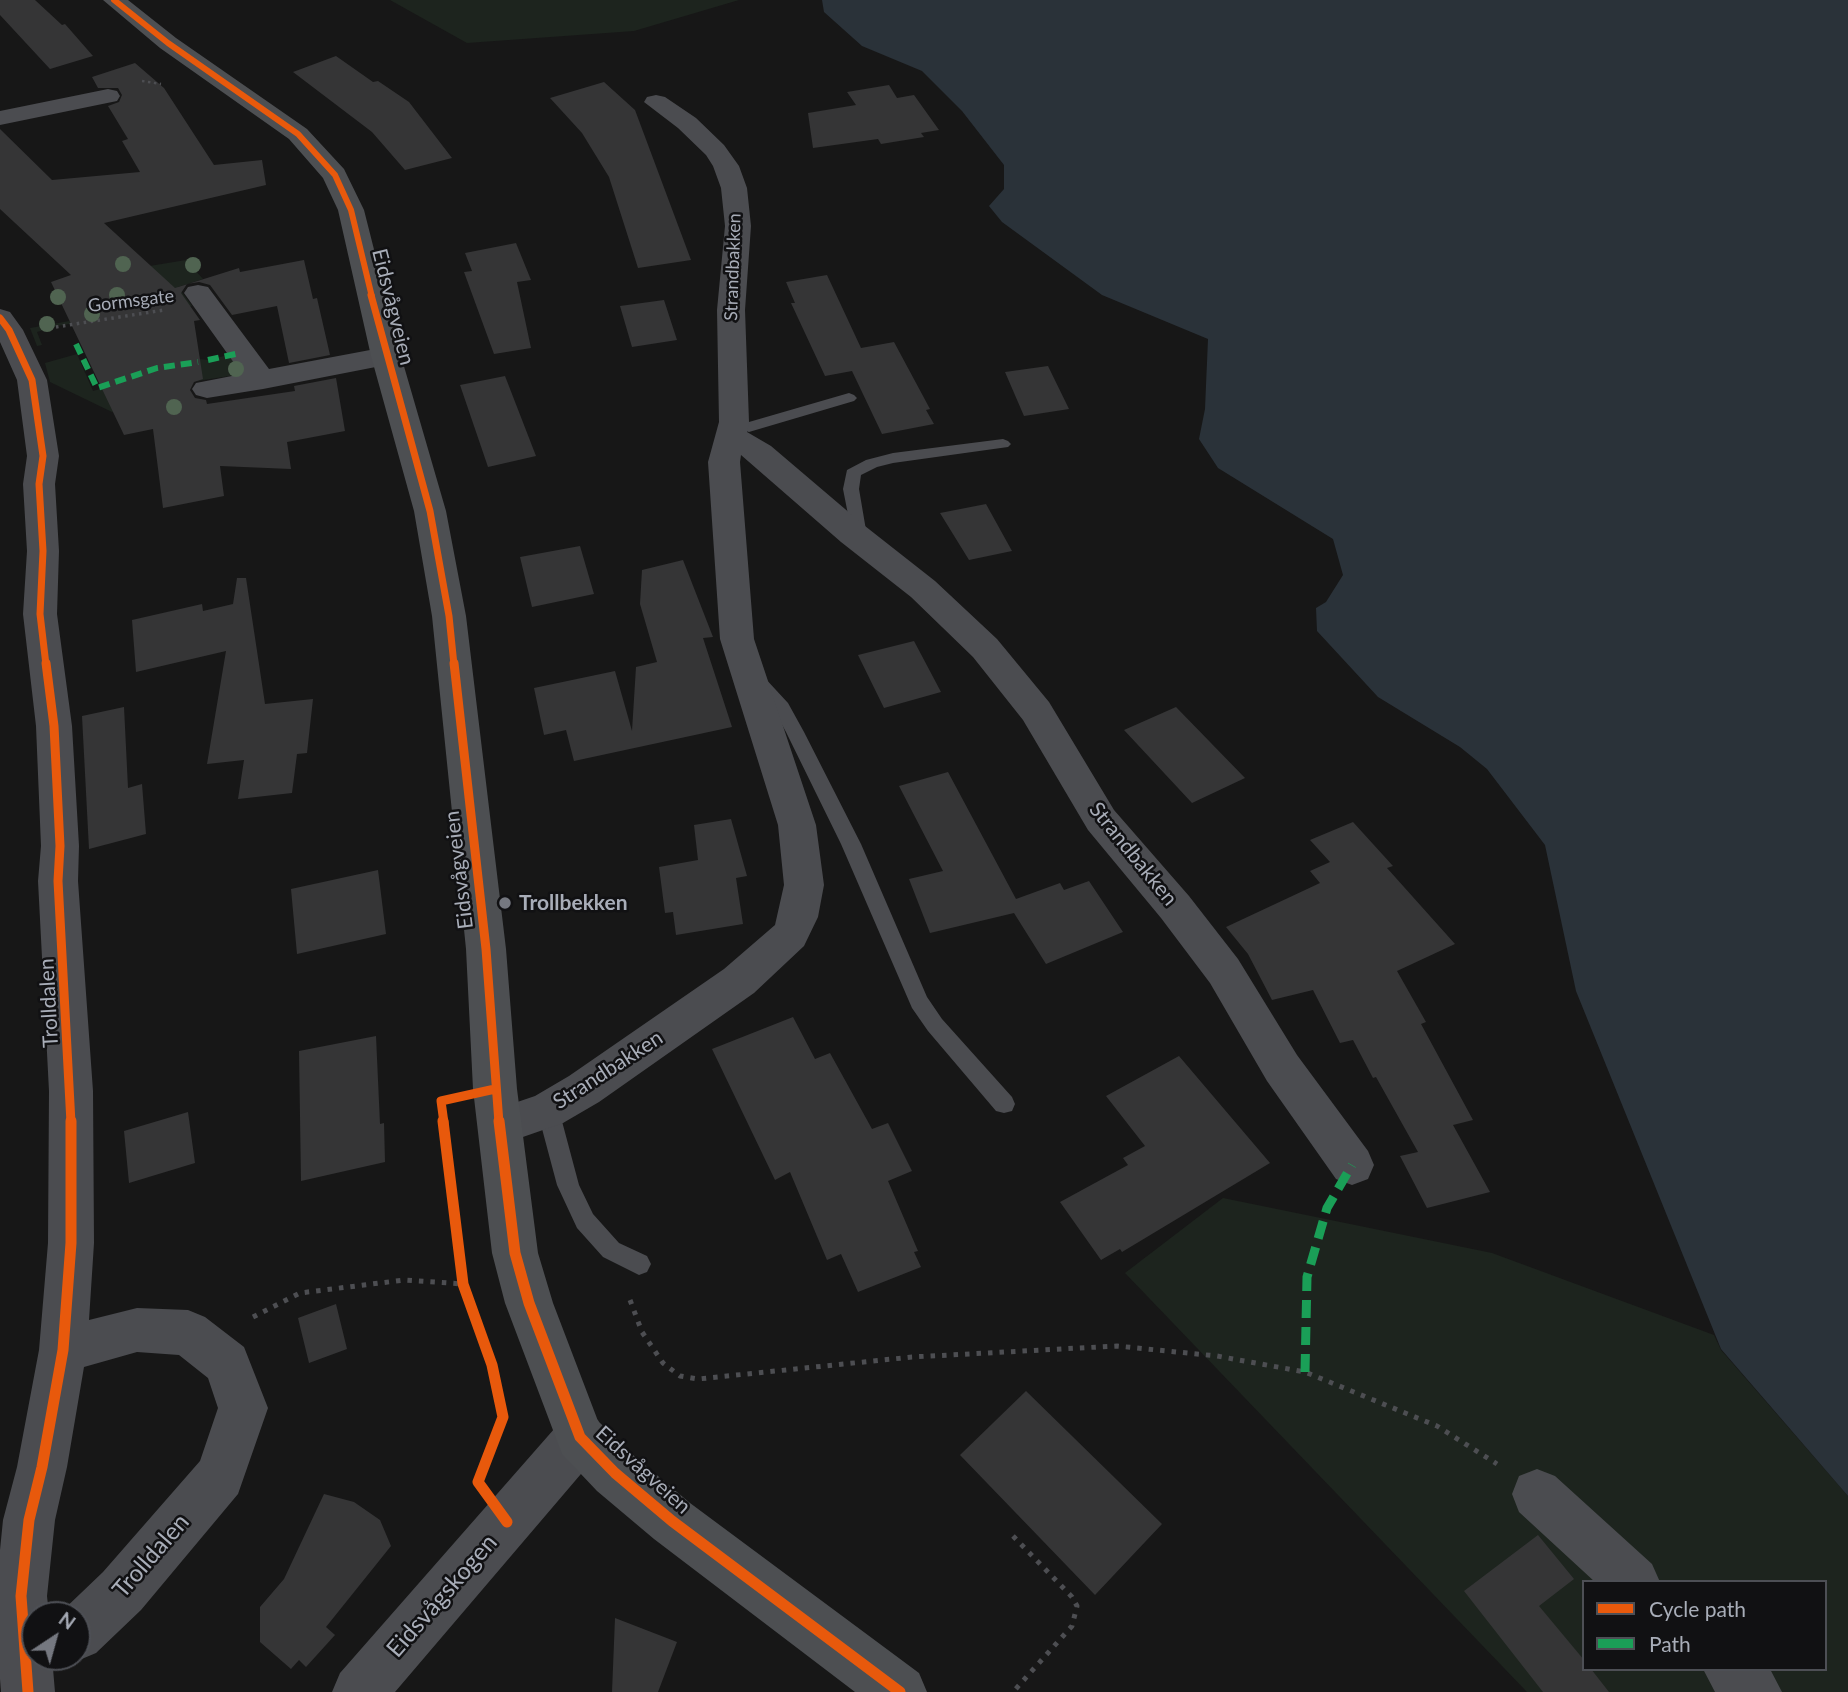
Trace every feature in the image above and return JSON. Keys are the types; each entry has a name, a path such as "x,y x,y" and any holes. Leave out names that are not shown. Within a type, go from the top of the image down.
{"main road":[{"name":"Eidsvågveien","path":"114,0 200,66 298,134 335,175 351,210 386,356 430,511 449,616 486,949 500,1126 515,1253 529,1303 580,1437 615,1473 672,1521 900,1692"}],"street":[{"path":"0,118 108,96"},
{"name":"Strandbakken","path":"500,1126 548,1110 584,1089 739,981 790,935 804,885 797,825 737,639 724,462 731,433 730,310 738,226 734,188 726,166 715,150 687,123 656,102"},
{"path":"204,301 233,344 263,380"},
{"name":"Trolldalen","path":"0,318 9,330 33,380 43,456 39,484 43,551 40,614 54,726 60,846 58,881 71,1091 71,1243 63,1350 42,1467 11,1581 37,1677"},
{"name":"Eidsvågveien","path":"207,389 386,356"},
{"name":"Strandbakken","path":"731,433 760,453 853,534 859,536 923,589 985,648 1035,711 1101,820 1175,906 1224,971 1282,1068 1352,1165"},
{"name":"Trolldalen","path":"63,1350 137,1330 188,1333 227,1363 243,1408 220,1476 121,1591 91,1620"},
{"name":"Eidsvågskogen","path":"359,1692 580,1437"},
{"path":"1537,1494 1632,1580"},
{"path":"1732,1671 1755,1692"}],"lane":[{"path":"731,433 849,398"},
{"path":"859,536 851,489 853,473 872,463 893,458 1003,444"},
{"name":"Strandbakken","path":"748,673 782,708 795,732 851,844 919,1002 935,1025 1004,1104"},
{"path":"548,1110 568,1185 585,1221 611,1250 639,1265"}],"path":[{"path":"611,1250 642,1332 663,1363 680,1376 698,1379 912,1357 1117,1346 1217,1356 1305,1372 1437,1426 1537,1494"},
{"path":"461,1272 467,1296"},
{"path":"253,1317 300,1293 404,1280 463,1284"},
{"path":"1013,1536 1072,1597 1077,1606 1072,1626 1013,1692"}],"shaded area":[{"path":"390,0 739,0 634,31 467,43"},
{"path":"822,0 1848,0 1848,1496 1721,1349 1576,991 1545,845 1487,769 1460,747 1378,697 1317,631 1316,608 1326,602 1343,575 1333,539 1218,468 1199,439 1205,409 1208,339 1102,295 1002,222 989,206 1004,189 1004,165 962,111 922,71 862,46 824,12"},
{"path":"186,260 203,279 178,287 192,306 57,326 37,332 42,345 37,346 30,328 109,314 107,273"},
{"path":"77,354 93,391 199,359 208,360 232,354 243,374 190,382 190,400 112,412 50,382 45,363"},
{"path":"1223,1198 1492,1253 1714,1335 1721,1350 1848,1496 1848,1692 1527,1692 1125,1273"}],"building":[{"path":"0,0 35,0 62,25 65,24 93,56 50,69 0,15"},
{"path":"336,56 373,82 378,81 409,102 452,158 405,170 372,132 293,72"},
{"path":"135,63 164,88 214,165 262,160 266,185 104,223 175,288 187,284 181,293 200,320 194,321 203,379 194,382 190,390 195,398 206,400 207,404 295,391 294,386 336,378 345,431 287,442 291,469 220,466 224,496 163,508 153,429 124,435 51,282 71,275 0,209 0,129 52,180 140,172 122,141 128,139 108,106 119,102 122,95 118,88 98,88 92,77"},
{"path":"604,82 635,110 691,260 638,268 609,177 582,133 550,98"},
{"path":"889,85 897,98 914,95 939,130 921,133 924,137 881,144 878,139 813,148 808,113 856,105 847,92"},
{"path":"516,243 531,280 517,282 531,348 494,354 464,272 472,271 465,253"},
{"path":"304,260 313,299 317,298 330,355 289,363 277,306 232,315 210,285 199,282 189,284 239,268 240,272"},
{"path":"827,275 861,348 894,342 930,409 926,410 934,424 882,434 852,371 825,376 791,303 795,303 786,282"},
{"path":"664,300 677,340 632,347 620,306"},
{"path":"1048,366 1069,409 1024,416 1005,372"},
{"path":"505,376 536,456 488,467 460,385"},
{"path":"986,504 1012,551 969,560 940,513"},
{"path":"580,546 594,594 532,607 520,557"},
{"path":"683,560 713,637 703,638 732,727 574,761 566,730 544,735 534,688 615,671 632,731 636,667 657,662 640,604 642,570"},
{"path":"237,578 246,578 265,704 313,699 307,753 297,754 292,793 238,799 244,760 207,764 226,651 136,672 132,620 202,604 203,611 233,604"},
{"path":"914,641 941,692 884,708 858,655"},
{"path":"124,707 128,788 142,784 146,834 89,849 82,716"},
{"path":"1176,707 1245,778 1192,803 1124,730"},
{"path":"948,772 1016,899 1060,883 1064,890 1089,881 1123,932 1046,964 1014,913 930,933 909,879 943,871 899,786"},
{"path":"731,819 747,876 736,878 743,924 676,935 673,912 665,913 659,867 698,860 694,825"},
{"path":"1353,822 1393,866 1387,868 1455,944 1397,971 1426,1022 1421,1024 1473,1120 1453,1125 1490,1192 1427,1208 1400,1156 1418,1152 1353,1040 1340,1043 1313,990 1272,1000 1248,954 1226,927 1320,883 1310,871 1330,862 1310,840"},
{"path":"378,870 386,934 297,954 291,889"},
{"path":"793,1017 815,1059 830,1053 872,1129 888,1123 912,1171 888,1181 918,1251 914,1252 921,1267 858,1292 841,1254 827,1260 790,1172 775,1180 712,1049"},
{"path":"376,1036 380,1124 384,1123 385,1162 301,1181 299,1051"},
{"path":"1179,1056 1270,1163 1122,1252 1120,1249 1101,1260 1060,1202 1128,1165 1123,1158 1145,1146 1106,1096"},
{"path":"188,1112 195,1163 129,1183 124,1131"},
{"path":"336,1304 347,1349 309,1363 298,1318"},
{"path":"1026,1391 1162,1524 1095,1595 960,1455"},
{"path":"324,1494 354,1502 380,1520 391,1546 326,1627 335,1635 306,1667 299,1660 291,1669 260,1642 260,1607 284,1579"},
{"path":"1538,1535 1574,1579 1539,1606 1582,1658 1582,1671 1593,1671 1609,1692 1543,1692 1464,1591"},
{"path":"615,1618 677,1642 658,1692 612,1692"}],"marked path":[{"path":"76,344 97,388 157,368 198,362"},
{"path":"208,360 240,353"},
{"path":"1305,1372 1307,1277 1327,1208 1352,1165"}],"cycle path":[{"path":"114,0 168,43 298,134 335,175 351,210 386,356 430,511 449,616 486,949 495,1089 515,1253 529,1303 580,1437 615,1473 672,1521 900,1692"},
{"path":"0,318 9,330 32,380 43,456 39,484 43,551 40,614 54,726 60,846 58,881 71,1091 71,1243 63,1350 42,1467 29,1520 21,1596 28,1692"},
{"path":"495,1089 441,1101 463,1284 492,1365 503,1417 478,1482 507,1522"}],"place":[{"name":"Trollbekken","path":"505,903"}]}
